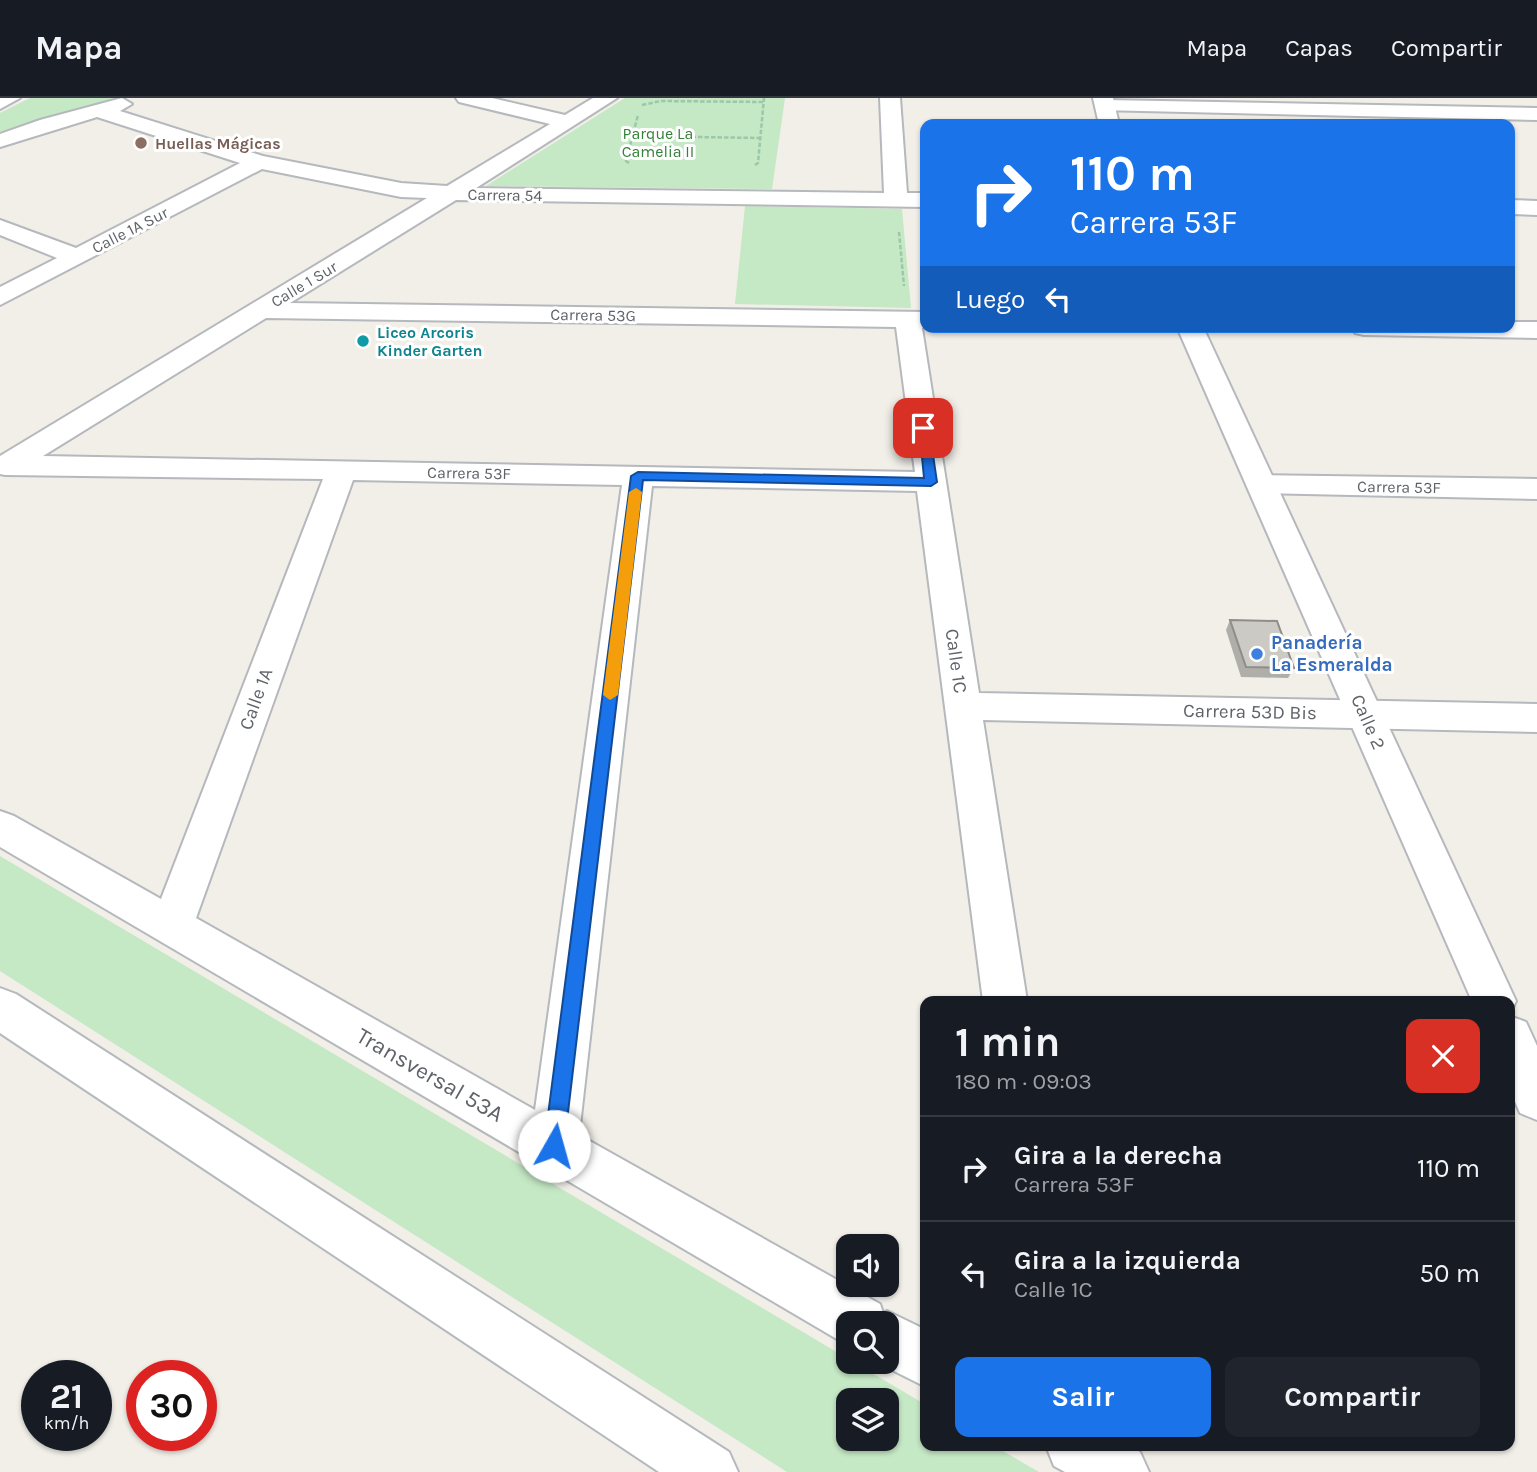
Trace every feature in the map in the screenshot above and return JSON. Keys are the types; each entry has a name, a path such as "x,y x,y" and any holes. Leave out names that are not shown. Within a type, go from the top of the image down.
{"street":[{"path":"0,103 10,98"},
{"path":"0,141 96,110 144,98"},
{"path":"466,98 568,122"},
{"name":"Calle 1 Sur","path":"4,466 607,98"},
{"path":"890,98 896,199"},
{"path":"1106,109 1537,114"},
{"name":"Carrera 54","path":"96,110 259,162 401,190 920,200"},
{"name":"Calle 1A Sur","path":"0,297 259,162"},
{"path":"1515,207 1537,208"},
{"path":"0,227 77,257"},
{"name":"Carrera 53G","path":"261,310 917,320"},
{"name":"Calle 1C","path":"917,320 931,482 1004,996"},
{"path":"1515,330 1537,330"},
{"name":"Calle 2","path":"1193,333 1492,996"},
{"name":"Carrera 53F","path":"4,466 931,482"},
{"name":"Calle 1A","path":"172,928 341,471"},
{"path":"554,1146 638,476"},
{"name":"Carrera 53F","path":"1261,484 1537,489"},
{"name":"Carrera 53D Bis","path":"962,706 1537,718"},
{"name":"Transversal 53A","path":"0,827 840,1311"},
{"path":"0,1009 709,1472"},
{"path":"1520,1043 1537,1097"},
{"path":"899,1345 920,1357"},
{"path":"1083,1451 1120,1472"}],"path":[{"path":"633,166 626,160 639,106 648,102 764,100 758,163 752,167"},
{"path":"633,136 760,138"},
{"path":"896,199 917,320"}],"green space":[{"path":"30,98 119,98 0,134 0,113"},
{"name":"Parque La Camelia II","path":"625,98 785,98 772,189 486,186"},
{"path":"745,206 902,209 911,308 735,304"},
{"path":"0,856 836,1352 836,1374 874,1374 897,1388 836,1388 836,1451 899,1451 899,1389 920,1401 920,1451 1003,1451 1039,1472 787,1472 0,971"}],"building":[{"name":"Panadería La Esmeralda","path":"1230,620 1277,621 1294,668 1246,667"}],"slow traffic":[{"path":"610,695 636,492"}],"place":[{"name":"Huellas Mágicas","path":"141,143"},
{"name":"Liceo Arcoris Kinder Garten","path":"363,341"},
{"name":"Panadería La Esmeralda","path":"1257,654"}],"route":[{"path":"554,1146 638,476 931,482 923,428"}]}
